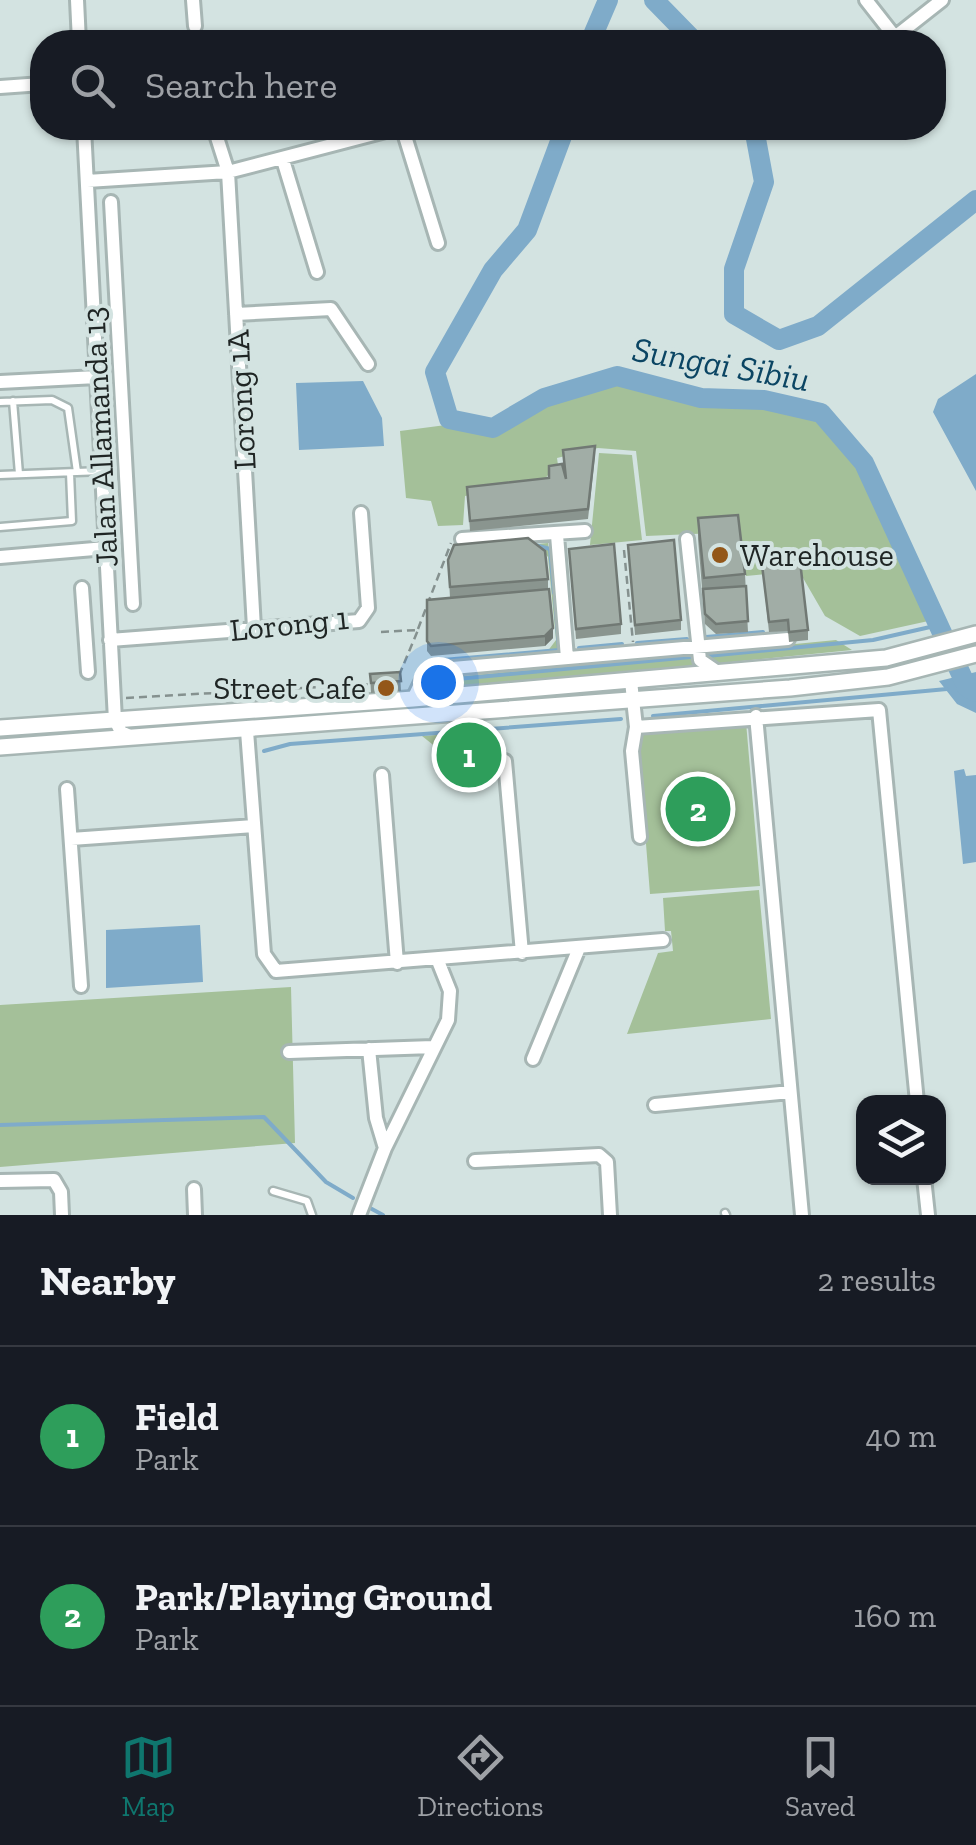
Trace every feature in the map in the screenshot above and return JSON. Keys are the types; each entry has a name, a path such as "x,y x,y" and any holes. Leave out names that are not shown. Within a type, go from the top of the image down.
{"street":[{"path":"77,0 79,30"},
{"path":"193,0 195,26"},
{"path":"866,0 889,30"},
{"path":"908,30 942,0"},
{"path":"0,87 30,85"},
{"name":"Jalan Allamanda 13","path":"84,140 114,720"},
{"name":"Lorong 1A","path":"218,140 228,172 254,628"},
{"path":"86,181 228,172 354,140"},
{"path":"406,140 438,243"},
{"path":"283,160 317,272"},
{"path":"111,202 133,604"},
{"path":"91,273 114,270"},
{"path":"236,314 331,309 368,364"},
{"path":"0,382 97,377"},
{"path":"102,488 126,486"},
{"name":"Lorong 1","path":"110,640 363,618 368,608 361,512"},
{"path":"457,539 585,531"},
{"path":"557,535 567,658"},
{"path":"687,539 697,647 704,665 719,673"},
{"path":"0,557 106,548"},
{"path":"82,588 88,672"},
{"path":"84,610 109,610"},
{"path":"0,728 413,699 886,658 976,634"},
{"path":"413,699 423,678 440,669 788,639"},
{"path":"0,747 248,731 888,677 976,654"},
{"path":"631,681 636,727 632,751 640,837"},
{"path":"636,727 878,710 916,1095"},
{"path":"756,716 802,1215"},
{"path":"114,720 121,732 132,738"},
{"path":"248,731 264,954 276,971 664,940"},
{"path":"505,761 522,953"},
{"path":"382,775 397,963"},
{"path":"68,789 81,986"},
{"path":"71,840 254,826"},
{"path":"534,1059 579,948"},
{"path":"359,1215 385,1148 452,1007 438,961"},
{"path":"289,1052 434,1048"},
{"path":"369,1049 376,1118 385,1148"},
{"path":"655,1105 790,1092"},
{"path":"475,1160 599,1155 607,1162 610,1215"},
{"path":"0,1181 54,1180 61,1192 62,1215"},
{"path":"925,1185 928,1215"},
{"path":"194,1190 195,1215"}],"lane":[{"path":"0,402 52,400 68,408 74,472 72,520 0,527"},
{"path":"13,401 19,474"},
{"path":"0,475 102,470"},
{"path":"273,1190 300,1197 312,1215"}],"path":[{"path":"396,682 457,539"},
{"path":"624,550 634,654"},
{"path":"427,606 438,605"},
{"path":"381,632 418,630"},
{"path":"124,698 379,683"}],"green space":[{"path":"615,380 696,403 760,406 817,420 856,465 933,620 860,636 825,616 799,571 746,576 740,532 646,536 636,451 598,448 557,458 559,472 548,475 542,483 465,496 463,525 438,526 431,501 406,498 400,431 446,425 495,432 543,404"},
{"path":"599,453 632,455 642,540 590,545"},
{"path":"548,543 560,644 556,651 547,652 556,640 548,557 537,544"},
{"path":"836,640 852,650 420,693 422,680"},
{"path":"746,722 760,886 650,894 637,731"},
{"path":"494,731 492,779 449,781 442,752 422,736"},
{"path":"759,890 771,1019 627,1034 658,953 673,951 671,931 665,931 663,898"},
{"path":"291,987 295,1143 0,1167 0,1005"}],"water":[{"path":"976,374 976,491 933,412 938,399"},
{"path":"363,381 382,418 384,446 299,450 296,383"},
{"path":"976,672 976,713 957,704 939,681"},
{"path":"964,769 966,776 976,775 976,862 963,864 954,771"},
{"path":"200,925 203,982 106,988 106,930"}],"building":[{"path":"595,446 588,509 470,521 467,487 549,478 549,466 562,464 566,479 563,450"},
{"name":"Warehouse","path":"738,515 745,574 704,578 698,518"},
{"path":"528,538 545,551 548,579 450,587 448,560 454,545"},
{"path":"674,540 681,620 635,625 628,545"},
{"path":"614,544 621,624 576,629 569,549"},
{"path":"800,561 808,630 789,632 788,620 769,622 762,565"},
{"path":"746,586 748,621 716,624 705,614 703,589"},
{"path":"549,589 553,628 545,636 431,646 427,641 427,600"},
{"path":"400,672 401,681 371,683 370,674"}],"waterway":[{"name":"Sungai Sibiu","path":"595,30 608,0"},
{"name":"Sungai Sibiu","path":"654,0 683,30"},
{"name":"Sungai Sibiu","path":"561,140 527,230 493,270 435,372 449,419 493,428 544,398 617,376 701,398 764,400 821,413 864,463 967,687 976,692"},
{"name":"Sungai Sibiu","path":"756,140 764,182 734,269 734,314 779,340 818,326 976,200"},
{"path":"535,545 550,549 554,593"},
{"path":"431,661 559,650 555,598"},
{"path":"707,656 873,640 939,625"},
{"path":"706,637 763,632"},
{"path":"637,643 687,639"},
{"path":"579,648 622,644"},
{"path":"425,682 691,657"},
{"path":"653,716 947,689"},
{"path":"264,751 290,744 621,719"},
{"path":"0,1125 264,1117 326,1182 353,1198"},
{"path":"370,1208 383,1215"}],"place":[{"name":"Warehouse","path":"720,555"},
{"name":"Street Cafe","path":"386,688"},
{"name":"Field","path":"469,755"},
{"name":"Park/Playing Ground","path":"698,809"}]}
